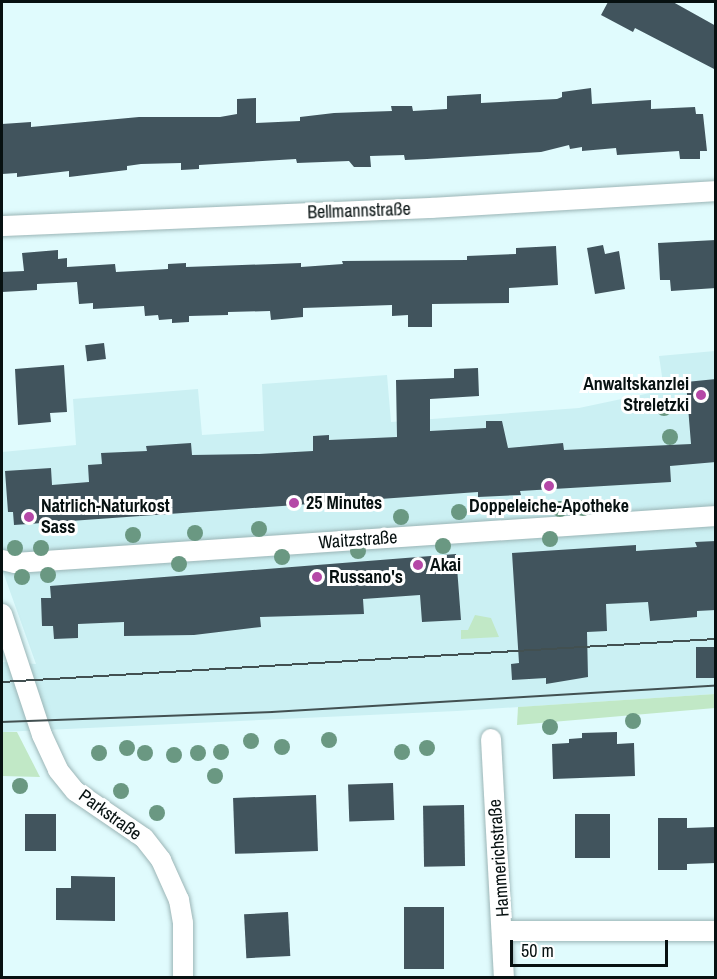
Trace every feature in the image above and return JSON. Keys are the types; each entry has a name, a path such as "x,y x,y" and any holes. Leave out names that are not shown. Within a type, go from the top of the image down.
{"street":[{"name":"Bellmannstraße","path":"2,226 432,208 716,191"},
{"name":"Waitzstraße","path":"2,560 15,563 716,516"},
{"name":"Parkstraße","path":"2,614 42,735 58,770 75,791 144,838 161,860 179,900 183,923 183,978"},
{"name":"Hammerichstraße","path":"491,739 504,978"},
{"path":"503,931 716,931"}],"shaded area":[{"path":"715,351 715,694 457,711 2,732 2,662 36,664 2,569 2,452 76,445 73,399 198,389 202,435 264,431 262,384 387,375 391,422 579,408 664,390 659,356"}],"green space":[{"path":"475,615 491,618 499,637 461,639 461,630 468,630"},
{"path":"715,694 715,708 517,725 518,707"},
{"path":"2,732 17,732 40,777 2,776"}],"building":[{"path":"608,2 673,2 716,26 716,70 635,28 633,32 601,15"},
{"path":"591,88 592,104 651,100 651,109 695,107 696,114 703,114 707,151 700,151 700,159 680,159 679,151 617,155 616,148 582,151 582,147 570,149 569,145 541,152 427,159 405,160 404,155 370,156 371,167 354,167 349,161 297,163 296,159 199,165 199,169 181,170 181,163 141,164 127,166 127,170 69,177 69,171 17,177 17,173 2,174 2,124 31,122 31,127 139,117 220,117 237,114 237,99 256,98 256,123 300,121 300,117 334,113 392,111 391,106 412,106 413,111 447,109 447,96 481,94 481,103 557,99 562,97 562,92"},
{"path":"716,240 716,288 671,291 670,280 660,280 658,243"},
{"path":"603,245 605,254 619,251 625,289 595,294 587,248"},
{"path":"556,246 558,285 509,288 509,303 432,304 432,327 408,327 408,315 392,316 392,305 303,308 303,317 271,320 270,311 228,312 228,315 189,316 189,322 172,323 172,319 159,320 158,315 145,316 144,306 93,309 93,303 79,304 77,282 37,284 37,290 2,292 2,272 24,271 22,253 58,250 58,259 67,258 67,267 115,264 116,272 168,269 168,264 186,263 186,267 301,263 301,267 343,264 342,261 467,260 467,256 516,254 516,248"},
{"path":"104,343 106,359 87,361 85,345"},
{"path":"64,365 67,412 50,413 51,422 18,425 15,369"},
{"path":"478,368 479,396 430,399 430,431 486,428 486,421 502,421 508,448 563,443 564,450 691,444 686,382 716,379 716,462 670,466 671,482 520,491 521,495 478,497 478,492 14,525 13,512 8,512 5,471 51,468 52,485 89,482 88,465 102,464 101,453 147,451 146,446 191,443 192,455 259,454 313,451 313,436 329,435 329,440 397,437 396,380 454,378 454,369"},
{"path":"716,541 716,610 697,611 697,617 650,621 648,602 606,604 607,631 587,632 588,677 546,684 546,678 512,680 511,664 519,663 512,553 636,545 636,551 697,547 695,542"},
{"path":"456,554 461,620 422,622 420,595 363,599 364,614 260,617 261,627 194,635 124,636 124,622 78,624 78,638 54,639 53,626 42,626 41,598 51,598 50,586"},
{"path":"696,647 716,647 716,678 696,678"},
{"path":"617,732 617,744 634,743 635,776 553,779 552,744 569,743 569,739 582,738 582,733"},
{"path":"393,783 394,820 349,822 348,785"},
{"path":"316,795 318,851 235,854 233,798"},
{"path":"464,805 465,866 424,867 423,806"},
{"path":"25,814 56,814 56,851 25,851"},
{"path":"575,814 610,814 610,858 575,858"},
{"path":"658,818 687,818 687,828 716,827 716,863 687,864 687,870 658,870"},
{"path":"71,876 115,877 115,921 56,920 56,888 71,888"},
{"path":"404,907 444,907 444,969 404,969"},
{"path":"288,912 290,956 246,958 244,914"}],"tram line":[{"path":"2,682 716,639"},
{"path":"2,722 272,712 716,686"}],"place":[{"name":"Anwaltskanzlei Streletzki","path":"701,395"},
{"name":"Doppeleiche-Apotheke","path":"549,486"},
{"name":"25 Minutes","path":"294,503"},
{"name":"Natrlich-Naturkost Sass","path":"29,517"},
{"name":"Akai","path":"418,565"},
{"name":"Russano's","path":"317,577"}]}
